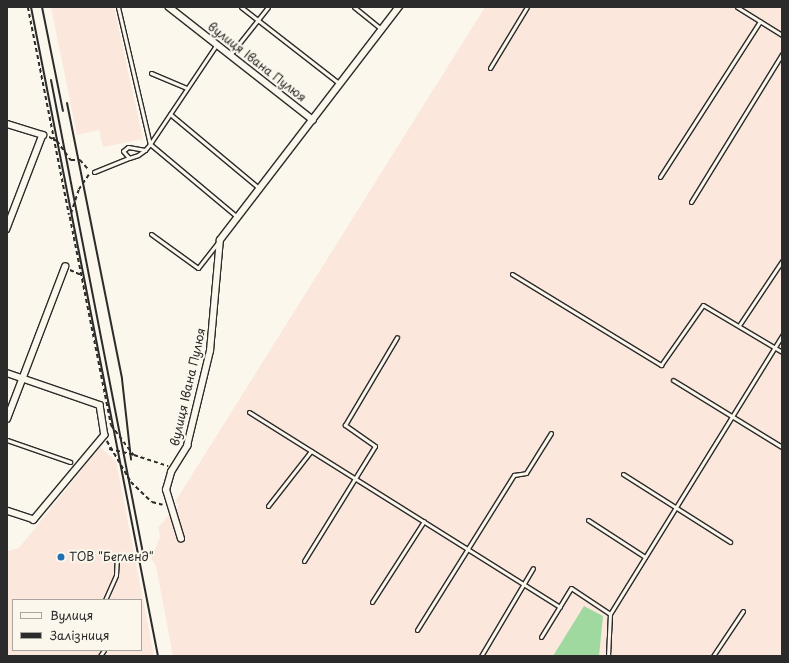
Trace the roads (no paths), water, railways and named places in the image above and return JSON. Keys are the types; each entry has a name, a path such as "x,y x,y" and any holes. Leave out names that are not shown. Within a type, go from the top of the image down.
{"street":[{"name":"вулиця Івана Пулюя","path":"169,7 313,120"},
{"name":"вулиця Івана Пулюя","path":"181,539 169,506 166,490 177,464 187,446 210,351 220,240 236,216 260,189 399,7"},
{"path":"7,124 43,135 7,229"},
{"path":"7,419 21,378 65,267"},
{"path":"7,373 100,405 105,436 34,520 7,511"}],"lane":[{"path":"118,7 150,144 236,216"},
{"path":"241,7 340,84"},
{"path":"230,55 268,7"},
{"path":"354,7 382,30"},
{"path":"490,68 527,7"},
{"path":"737,7 782,35"},
{"path":"660,177 760,21"},
{"path":"94,172 145,150 217,44"},
{"path":"691,202 782,54"},
{"path":"151,73 187,88"},
{"path":"170,114 260,189"},
{"path":"128,158 124,148 145,150"},
{"path":"151,234 198,268 220,240"},
{"path":"740,324 781,265 782,261"},
{"path":"512,274 661,365 703,305 740,324 782,352"},
{"path":"608,656 610,614 733,417 782,335"},
{"path":"304,561 376,446 345,425 397,337"},
{"path":"674,380 782,447"},
{"path":"250,412 424,521 467,550 560,607"},
{"path":"416,630 514,474 526,473 550,433"},
{"path":"7,440 70,462"},
{"path":"268,506 311,451"},
{"path":"623,474 730,542"},
{"path":"588,520 645,557"},
{"path":"372,602 424,521"},
{"path":"105,599 116,575 117,558"},
{"path":"480,656 533,568"},
{"path":"541,637 571,588 610,614"},
{"path":"713,656 743,611"}],"railway":[{"path":"31,7 158,656"},
{"path":"42,7 63,111"},
{"path":"51,80 144,557"},
{"path":"67,103 122,379 131,459"}],"place":[{"name":"ТОВ \"Бегленд\"","path":"61,557"}]}
